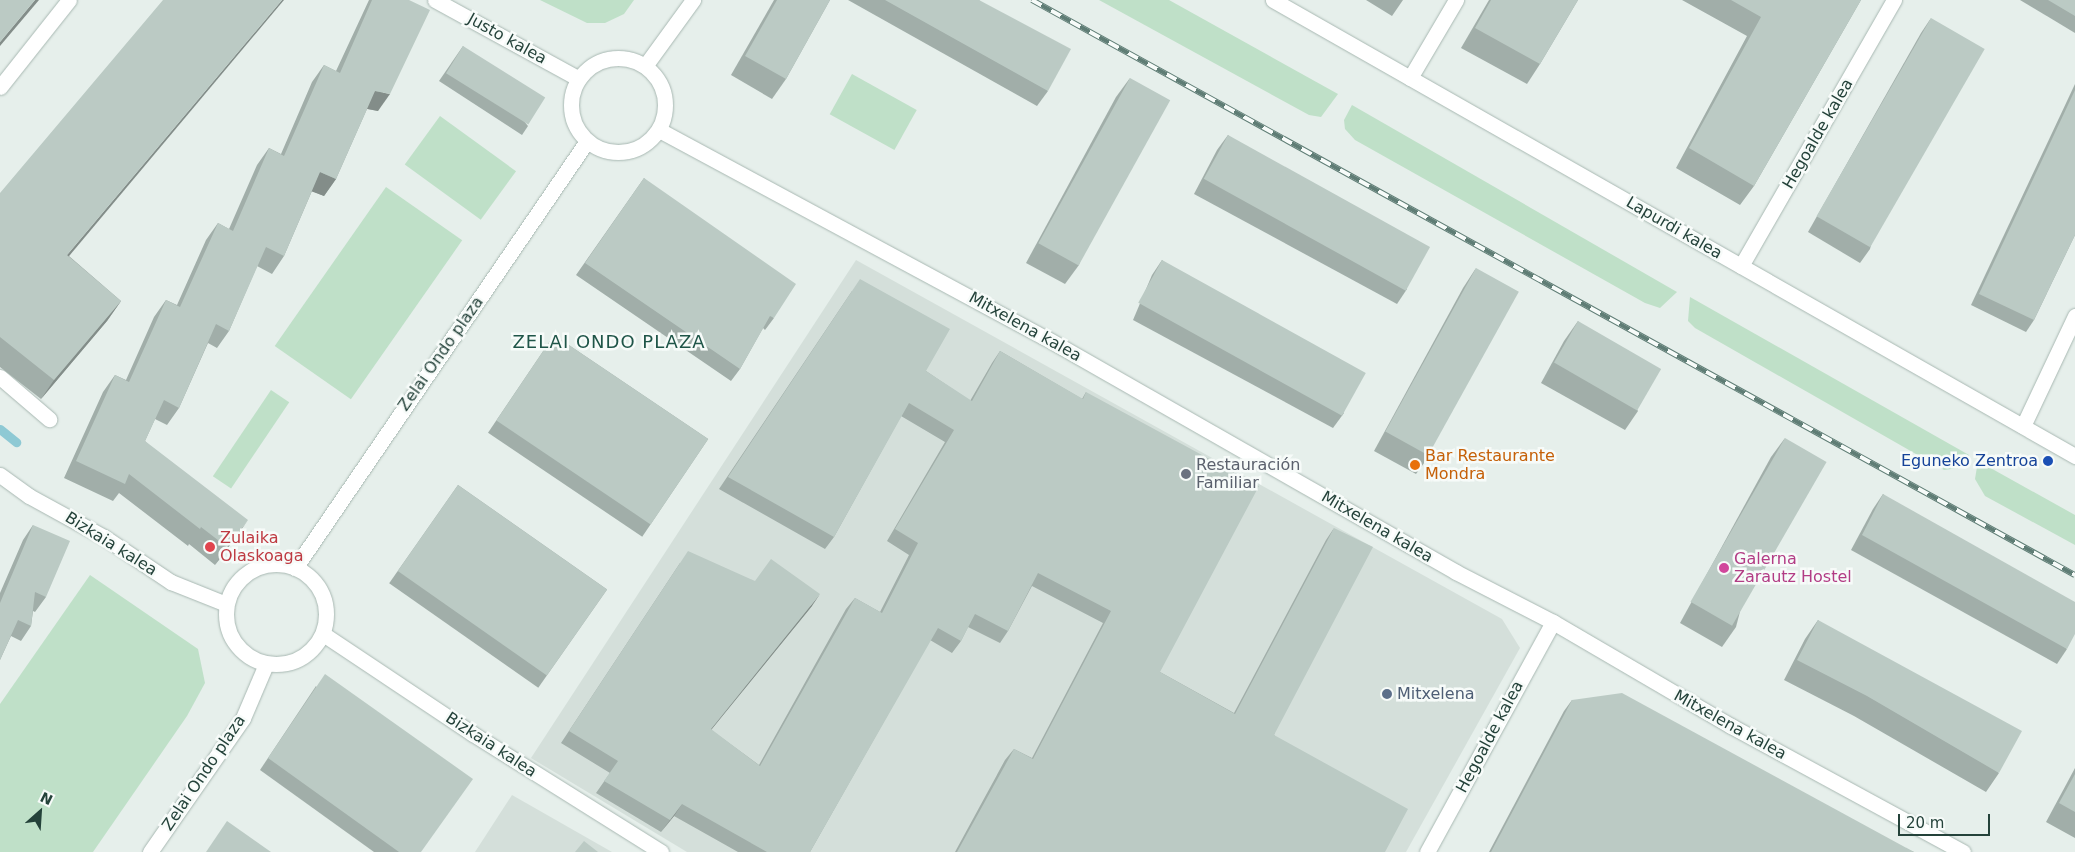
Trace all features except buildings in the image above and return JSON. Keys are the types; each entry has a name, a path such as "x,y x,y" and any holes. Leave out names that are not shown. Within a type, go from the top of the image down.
{"street":[{"path":"0,87 69,0"},
{"name":"Justo kalea","path":"434,0 579,79"},
{"path":"645,66 692,0"},
{"name":"Lapurdi kalea","path":"1273,0 2075,456"},
{"path":"1410,78 1456,0"},
{"name":"Hegoalde kalea","path":"1741,266 1894,0"},
{"path":"622,58 645,66 654,74 665,95 664,119 659,130 652,139 632,151 608,151 587,141 574,122 572,112 572,94 579,79 598,62 609,59 622,58"},
{"name":"Mitxelena kalea","path":"659,130 1044,337 1456,572 1552,622 1722,721 1963,852"},
{"name":"Zelai Ondo plaza","path":"295,568 587,141"},
{"path":"2023,426 2075,316"},
{"path":"0,377 49,419"},
{"name":"Bizkaia kalea","path":"0,475 29,496 104,537 171,582 226,604"},
{"path":"281,564 295,568 307,574 323,595 326,621 323,634 313,649 300,659 283,664 266,664 251,658 230,635 226,604 232,590 252,570 281,564"},
{"name":"Hegoalde kalea","path":"1427,852 1552,622"},
{"name":"Bizkaia kalea","path":"323,634 472,734 661,852"},
{"name":"Zelai Ondo plaza","path":"150,852 243,718 266,664"}],"shaded area":[{"path":"856,260 1502,619 1520,648 1406,852 687,852 531,758"},
{"path":"512,795 612,852 475,852"}],"green space":[{"path":"540,0 634,0 624,14 605,23 587,23"},
{"path":"1099,0 1169,0 1338,94 1321,117 1309,115"},
{"path":"852,74 917,110 894,150 830,114"},
{"path":"1352,105 1677,292 1660,308 1645,303 1355,140 1345,129 1344,120"},
{"path":"440,116 516,171 481,220 405,165"},
{"path":"386,187 462,240 351,399 275,346"},
{"path":"1690,297 1969,455 1967,460 1959,468 1944,470 1695,328 1688,321"},
{"path":"271,390 289,402 231,489 213,476"},
{"path":"1978,461 2075,515 2075,545 1985,496 1975,479"},
{"path":"90,575 198,649 205,683 187,716 93,852 0,852 0,704"}],"waterway":[{"path":"0,429 16,442"}],"railway":[{"path":"1032,0 2075,575"}],"place":[{"name":"Eguneko Zentroa","path":"2048,461"},
{"name":"Bar Restaurante Mondra","path":"1415,465"},
{"name":"Restauración Familiar","path":"1186,474"},
{"name":"Zulaika Olaskoaga","path":"210,547"},
{"name":"Galerna Zarautz Hostel","path":"1724,568"},
{"name":"Mitxelena","path":"1387,694"}],"district":[{"name":"ZELAI ONDO PLAZA","path":"609,342"}]}
